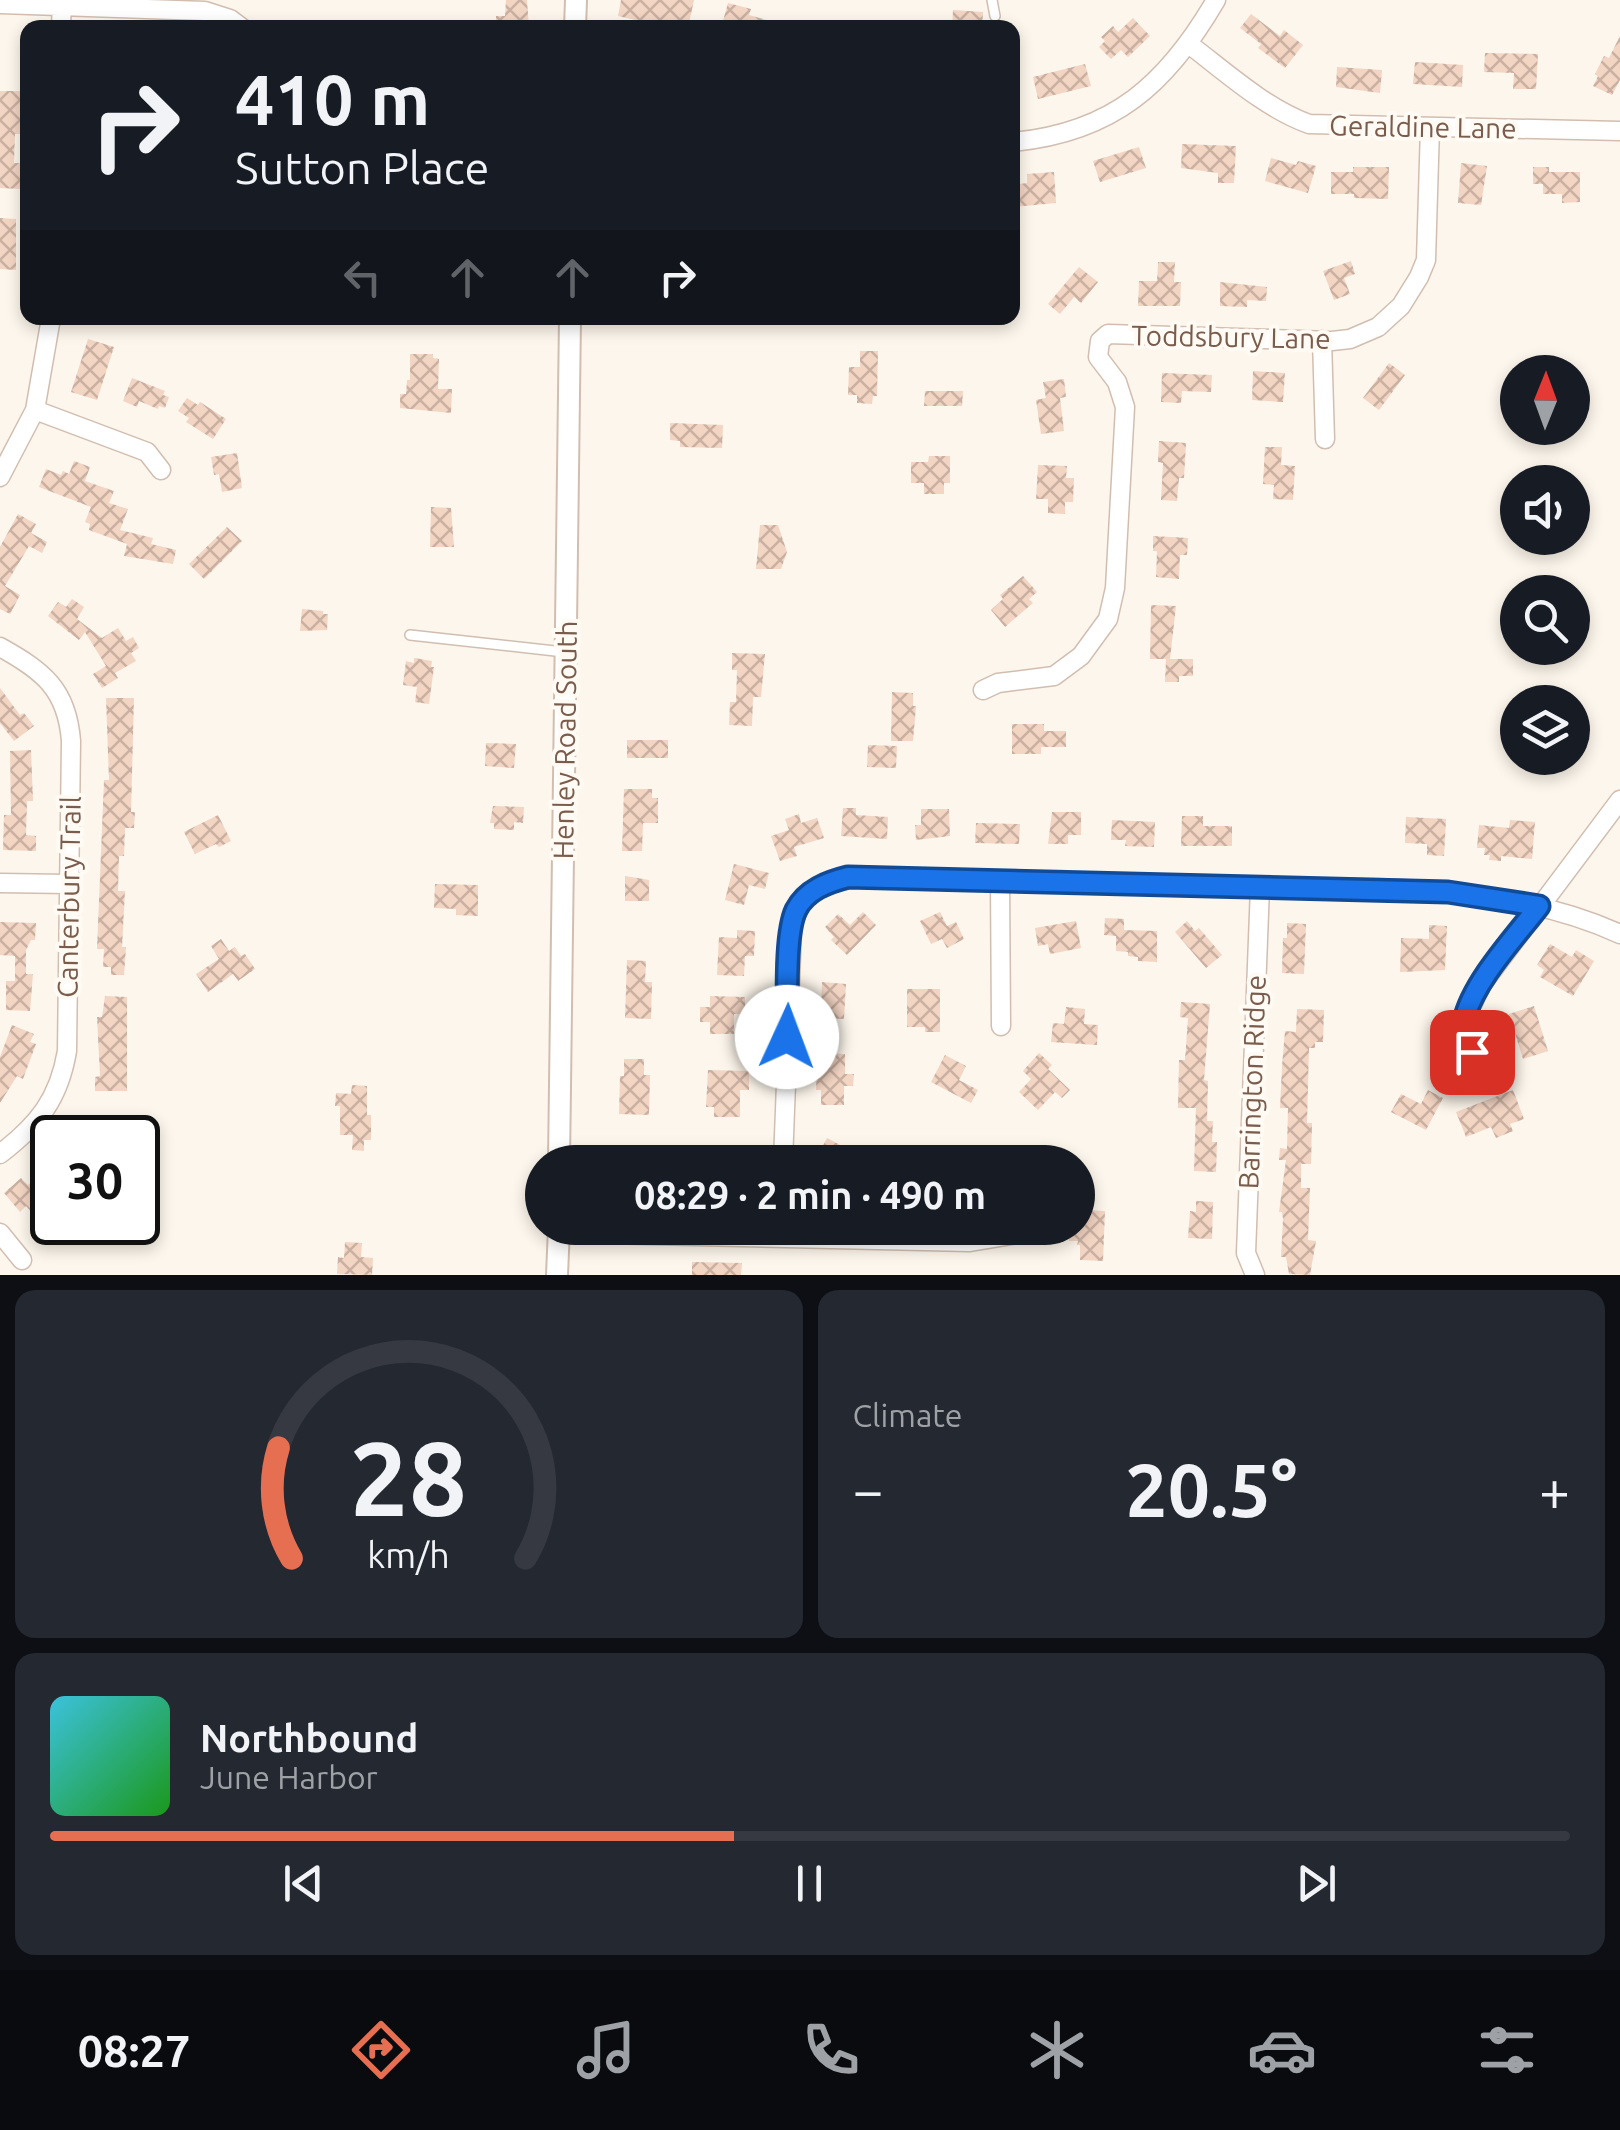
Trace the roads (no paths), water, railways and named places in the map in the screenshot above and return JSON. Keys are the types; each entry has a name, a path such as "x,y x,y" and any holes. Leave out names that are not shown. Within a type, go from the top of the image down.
{"street":[{"path":"1020,141 1072,132 1145,92 1190,44 1216,0"},
{"path":"0,4 62,3 205,12 231,20"},
{"name":"Geraldine Lane","path":"1190,44 1263,99 1309,124 1620,132"},
{"name":"Toddsbury Lane","path":"983,690 998,683 1054,676 1094,643 1113,606 1125,407 1118,382 1098,357 1100,341 1108,334 1322,340 1350,338 1378,327 1402,306 1426,260 1430,127"},
{"path":"0,478 35,410 50,325"},
{"name":"Henley Road South","path":"559,1145 570,325"},
{"path":"1322,340 1325,439"},
{"path":"35,410 147,452 161,470"},
{"name":"Canterbury Trail","path":"0,647 44,674 57,691 71,741 67,1051 63,1076 38,1122 0,1154"},
{"path":"1472,1052 1464,1037 1463,1022 1472,1002 1494,965 1620,800"},
{"path":"784,1145 790,945 795,912 822,885 848,877 1448,892 1539,906 1620,934"},
{"path":"1000,881 1001,1026"},
{"path":"0,884 69,884"},
{"name":"Barrington Ridge","path":"1255,1275 1246,1246 1260,887"},
{"path":"0,1234 22,1260"},
{"path":"557,1275 558,1245"}],"lane":[{"path":"992,0 995,16"},
{"path":"410,635 566,653"}]}
